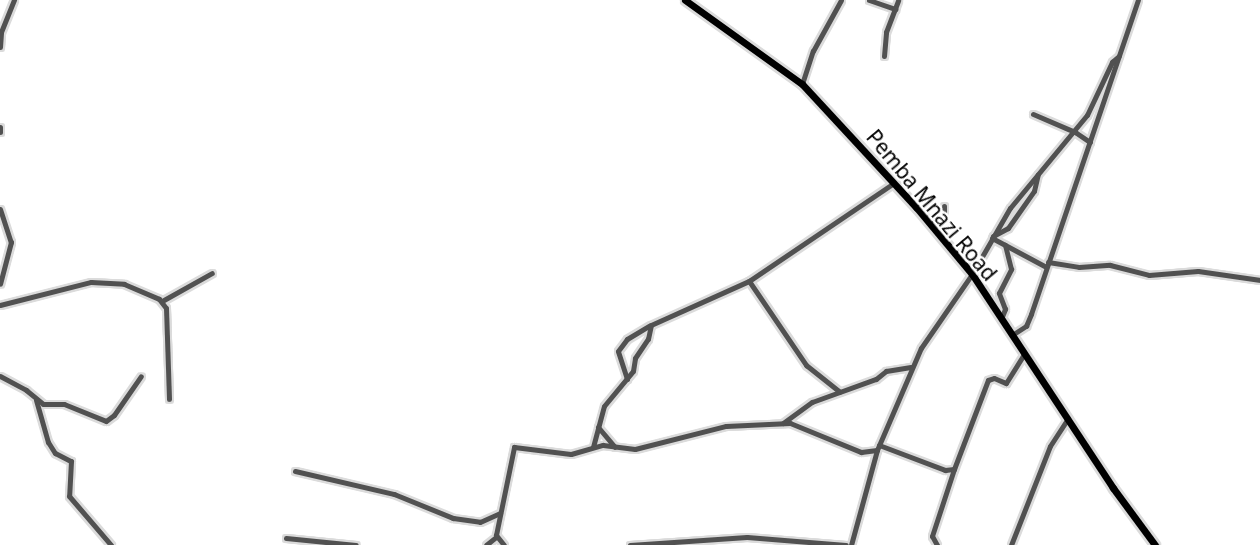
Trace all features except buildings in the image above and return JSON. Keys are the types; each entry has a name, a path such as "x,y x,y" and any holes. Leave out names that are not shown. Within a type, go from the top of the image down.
{"main road":[{"name":"Pemba Mnazi Road","path":"685,0 802,84 931,225 972,274 1155,545"}],"street":[{"path":"0,47 1,32 14,0"},
{"path":"802,84 813,51 841,0"},
{"path":"869,0 895,9"},
{"path":"884,57 886,32 898,0"},
{"path":"1012,335 1026,326 1138,0"},
{"path":"630,545 747,537 848,545 878,448 911,367 928,337 972,274 992,237 1038,171 1075,132 1087,115 1112,62 1119,56"},
{"path":"1033,114 1075,132 1090,142"},
{"path":"0,127 0,132"},
{"path":"992,237 1006,231 1033,194 1038,171"},
{"path":"627,379 618,351 626,338 749,281 894,183"},
{"path":"931,225 944,211 944,206"},
{"path":"0,209 11,242 0,284"},
{"path":"992,237 1047,264 1079,267 1110,265 1149,275 1198,271 1260,280"},
{"path":"1001,318 1005,310 999,293 1011,267 1005,245"},
{"path":"162,301 212,273"},
{"path":"749,281 806,365 841,392"},
{"path":"0,305 90,282 124,284 162,301 166,308 169,399"},
{"path":"593,447 604,406 634,369 636,356 648,339 649,326"},
{"path":"937,545 932,536 988,380 994,378 1006,383 1024,354"},
{"path":"783,423 812,402 878,378 887,371 911,367"},
{"path":"0,376 30,393 36,400 48,442 55,453 71,461 69,496 111,545"},
{"path":"36,400 47,405 64,404 108,421 141,376"},
{"path":"1011,545 1050,446 1068,418"},
{"path":"485,545 496,537 514,447 571,454 593,447 651,447 687,434 726,425 783,423 798,424 861,452 878,448 945,470 954,469"},
{"path":"598,427 615,447"},
{"path":"295,471 394,495 453,517 480,522 500,513"},
{"path":"496,537 504,545"},
{"path":"286,538 356,545"}]}
